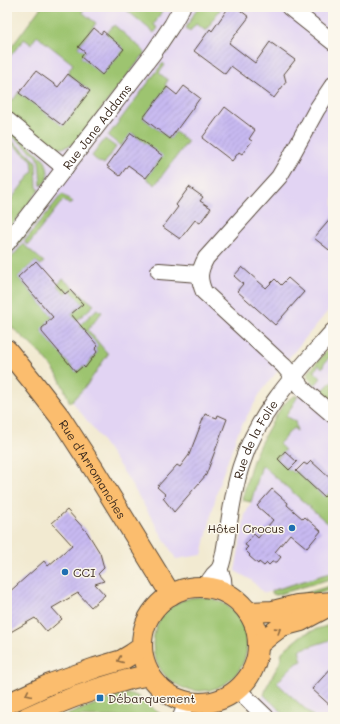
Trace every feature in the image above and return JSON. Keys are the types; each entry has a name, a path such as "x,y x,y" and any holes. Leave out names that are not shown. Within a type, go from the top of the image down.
{"main road":[{"name":"Rue d'Arromanches","path":"7,350 34,382 60,417 93,468 170,595"},
{"path":"197,587 215,590 233,597 248,612 256,628 258,636 258,655 249,676 238,690 219,700 208,703 196,703 184,710 174,697 164,690 151,676 144,662 142,647 145,628 155,609 170,595 188,588 197,587"},
{"path":"248,612 273,611 297,605 333,603"},
{"path":"258,645 282,626 301,621 333,603"},
{"path":"7,704 50,684 122,660 142,647"},
{"path":"27,717 98,688 143,675 151,676"}],"street":[{"name":"Rue Jane Addams","path":"7,243 154,52 182,7"},
{"path":"289,7 333,42"},
{"path":"333,85 317,109 279,177 206,258 199,274 204,292 284,366 305,391 333,415"},
{"path":"7,120 65,168"},
{"path":"159,271 199,274"},
{"name":"Rue de la Folie","path":"215,590 223,579 220,569 241,464 256,430 277,397 333,331"},
{"path":"238,690 266,717"}],"shaded area":[{"path":"41,7 333,7 333,305 262,390 238,432 218,487 202,555 176,559 127,477 72,401 52,367 7,316 7,53"},
{"path":"333,346 333,572 266,593 263,592 251,580 235,571 245,515 251,502 261,464 298,396 311,381 309,376"},
{"path":"333,636 333,717 243,717 264,695 267,686 280,662 282,652"}],"green space":[{"path":"41,7 86,7 82,12 96,23 78,47 82,50 84,48 87,50 81,57 102,74 124,49 106,34 114,25 145,53 74,144 62,148 55,148 44,144 7,111 7,96 13,100 19,92 63,126 90,91 68,74 73,64 37,36 31,44 24,39 7,60 7,53"},
{"path":"123,7 140,7 143,10 146,7 164,7 154,25 158,28 154,33"},
{"path":"198,7 222,7 206,31 196,24 190,31 186,28"},
{"path":"175,34 179,34 166,54 165,49"},
{"path":"163,63 165,65 159,73 168,80 165,85 167,87 143,118 170,139 175,132 188,141 155,185 146,178 162,156 132,133 121,146 108,136"},
{"path":"7,126 44,159 48,176 46,182 41,186 39,161 37,156 7,132"},
{"path":"7,137 36,162 37,187 39,190 7,232 7,199 10,201 33,171 32,160 7,140"},
{"path":"105,139 116,147 104,164 101,162 100,163 92,156"},
{"path":"62,194 73,202 70,205 63,200 28,245 24,242"},
{"path":"49,197 53,200 7,259 7,250"},
{"path":"23,244 44,262 40,265 36,261 18,277 53,317 41,330 76,372 83,366 85,368 97,352 95,349 98,346 80,325 97,309 102,312 88,330 108,354 87,385 70,403 62,384 52,367 36,349 7,323 7,263"},
{"path":"63,279 94,305 76,321 71,315 82,304 70,290 65,294 57,285"},
{"path":"333,343 333,353 322,368 319,365 314,371 321,378 315,385 308,378 308,373"},
{"path":"333,381 333,401 322,391"},
{"path":"294,396 298,396 286,416 295,421 297,431 293,428 279,444 285,450 277,459 289,470 290,469 294,473 296,471 324,497 328,493 333,498 333,528 262,465 251,502 242,500 251,466 260,445 281,409 286,402"},
{"path":"333,572 333,578 276,595 271,591"},
{"path":"333,585 333,589 288,603 287,599"},
{"path":"200,597 218,601 233,611 243,626 247,644 243,662 233,677 218,687 200,691 182,687 167,677 157,662 153,644 157,626 167,611 182,601"},
{"path":"333,624 333,639 299,650 302,661 291,667 277,683 314,717 287,717 264,695 267,686 280,662 282,652 302,635"},
{"path":"131,694 137,696 166,717 61,717 120,695"}],"building":[{"path":"229,7 236,7 249,17 229,43 255,63 270,42 295,60 284,74 286,82 274,98 231,66 225,74 194,51 210,29 212,31"},
{"path":"94,28 101,34 103,31 124,49 102,75 81,57 85,52 78,47"},
{"path":"36,71 58,87 68,74 90,91 63,126 19,93"},
{"path":"184,86 200,98 170,139 143,118 167,87 177,95"},
{"path":"225,107 255,130 249,139 252,141 242,154 239,152 232,161 202,138"},
{"path":"131,133 163,156 146,178 128,165 120,176 107,166"},
{"path":"189,187 203,197 200,201 211,208 200,223 195,220 180,239 163,227 178,207 176,205"},
{"path":"333,216 333,253 314,238"},
{"path":"36,261 65,294 70,290 83,304 71,314 98,346 95,349 97,352 85,368 83,366 76,372 42,332 42,328 53,317 18,277"},
{"path":"242,267 266,288 275,279 281,285 288,278 304,292 275,325 237,291 243,284 234,276"},
{"path":"205,414 217,418 218,415 227,419 206,475 174,512 163,498 166,495 157,487 177,465 180,467 189,455"},
{"path":"285,451 297,462 289,470 278,459"},
{"path":"311,461 333,481 333,498 328,493 324,497 296,471 304,463 307,465"},
{"name":"Hôtel Crocus","path":"272,489 303,519 305,517 321,531 307,548 290,534 275,552 281,557 277,562 272,562 269,565 267,563 264,566 259,562 258,564 249,556 250,555 245,550 248,547 245,545 254,534 258,538 273,520 257,506"},
{"name":"CCI","path":"67,510 87,532 100,553 104,568 98,574 104,581 95,584 105,595 91,607 78,593 52,608 62,619 47,632 35,618 7,634 7,594 44,561 48,566 72,545 52,523"},
{"path":"333,666 333,708 312,689"}],"place":[{"name":"Hôtel Crocus","path":"292,528"},
{"name":"CCI","path":"65,572"},
{"name":"Débarquement","path":"100,698"}]}
